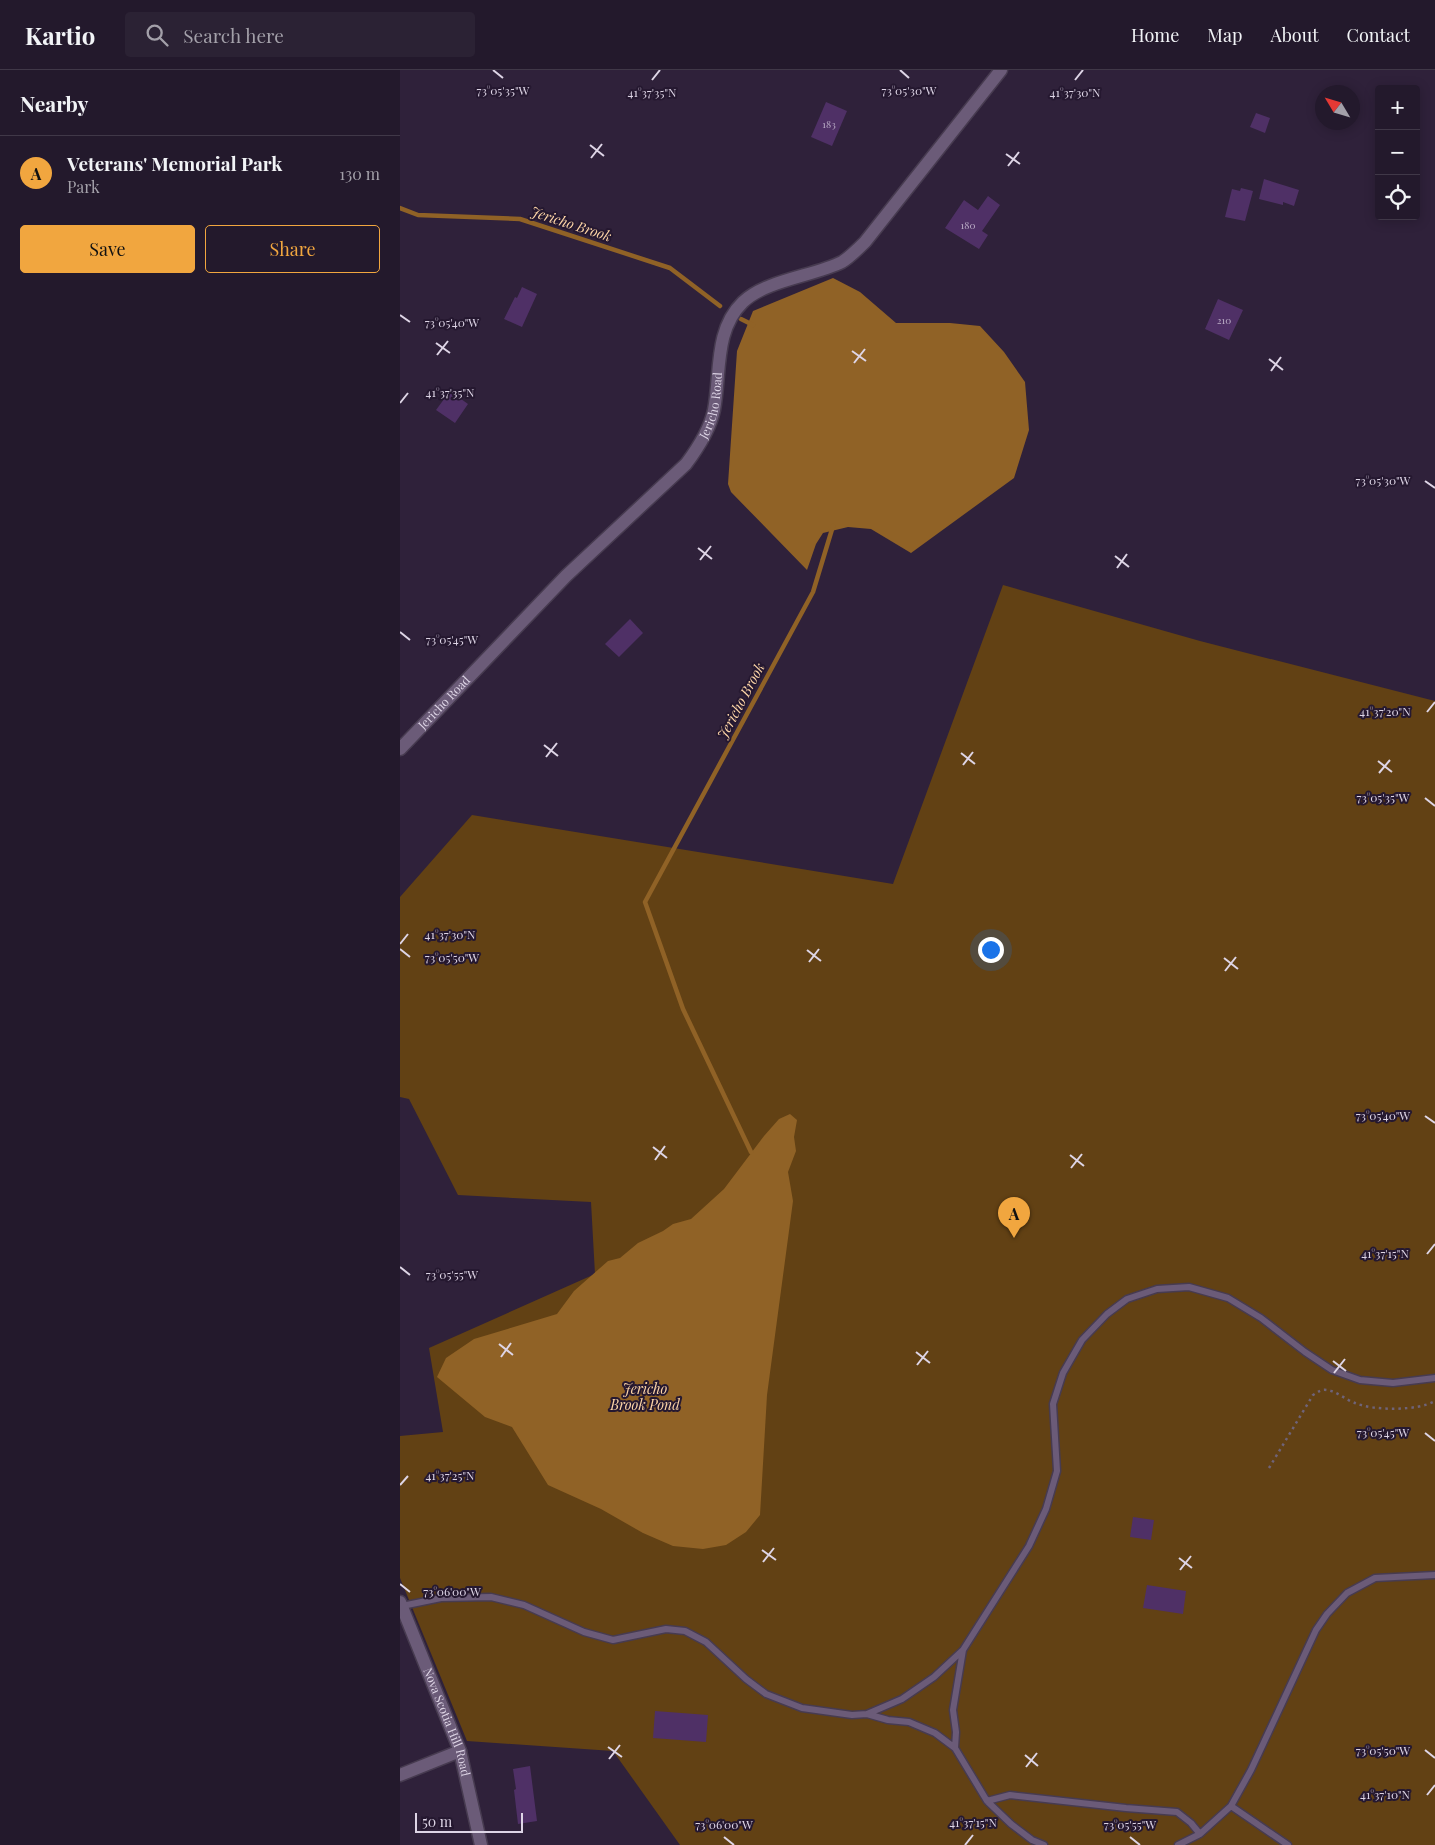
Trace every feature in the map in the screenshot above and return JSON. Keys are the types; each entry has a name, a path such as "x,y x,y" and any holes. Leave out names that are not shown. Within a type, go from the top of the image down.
{"street":[{"name":"Jericho Road","path":"400,749 566,576 686,464 697,450 714,411 722,338 732,314 744,300 770,286 842,261 865,242 1001,70"},
{"name":"Nova Scotia Hill Road","path":"401,1604 460,1751 481,1845"},
{"path":"400,1774 460,1751"}],"lane":[{"path":"401,1604 441,1598 491,1597 524,1605 584,1632 613,1640 666,1629 685,1631 706,1642 746,1679 766,1694 802,1708 852,1715 867,1714 902,1699 934,1677 963,1650 1029,1546 1046,1509 1058,1471 1053,1404 1063,1373 1082,1340 1107,1314 1127,1300 1157,1289 1189,1287 1228,1298 1261,1318 1332,1370 1360,1380 1393,1384 1435,1378"},
{"path":"1178,1845 1200,1834 1231,1806 1316,1630 1327,1614 1347,1593 1375,1578 1435,1575"},
{"path":"955,1748 956,1732 953,1710 963,1650"},
{"path":"867,1714 888,1720 909,1722 935,1733 955,1748 987,1801 1011,1824 1032,1840 1044,1845"},
{"path":"987,1801 1010,1795 1177,1812 1191,1823 1200,1834"},
{"path":"1231,1806 1288,1845"}],"path":[{"path":"1269,1468 1313,1396 1320,1390 1328,1390 1355,1404 1374,1408 1422,1406 1435,1401"}],"shaded area":[{"path":"1003,585 1200,641 1435,701 1435,1845 680,1845 613,1751 467,1741 400,1578 400,1436 443,1432 429,1348 595,1274 591,1202 458,1195 409,1099 400,1097 400,897 472,815 893,884"}],"water":[{"path":"833,278 860,292 896,323 950,323 980,326 1004,352 1025,382 1029,430 1014,478 911,553 871,529 848,527 823,533 816,544 807,570 731,492 728,484 737,351 753,311"},
{"name":"Jericho Brook Pond","path":"790,1114 797,1120 794,1137 796,1151 788,1172 793,1201 767,1395 760,1515 746,1532 726,1545 703,1549 673,1546 643,1533 601,1509 548,1485 512,1427 485,1417 437,1377 446,1358 474,1339 557,1314 574,1291 608,1261 620,1258 638,1243 673,1224 691,1219 724,1189 779,1119"}],"building":[{"path":"826,102 847,111 832,146 811,137"},
{"path":"1256,113 1270,118 1265,133 1250,127"},
{"path":"1264,179 1299,190 1294,206 1283,202 1283,205 1259,199"},
{"path":"1241,188 1253,191 1245,221 1225,217 1232,189 1240,191"},
{"path":"988,196 1000,205 982,231 988,235 979,249 945,228 964,200 978,210"},
{"path":"522,287 537,294 522,327 504,319"},
{"path":"1218,299 1243,310 1229,340 1205,329"},
{"path":"450,391 468,404 455,423 436,410"},
{"path":"630,619 643,633 619,657 605,644"},
{"path":"1133,1517 1154,1520 1151,1540 1130,1537"},
{"path":"1147,1585 1186,1591 1183,1614 1143,1608"},
{"path":"655,1711 708,1715 706,1742 653,1738"},
{"path":"530,1766 537,1821 518,1824 513,1769"}],"waterway":[{"name":"Jericho Brook","path":"400,208 418,215 520,219 670,268 720,306"},
{"name":"Jericho Brook","path":"741,319 753,325"},
{"name":"Jericho Brook","path":"751,1152 683,1009 645,902 813,592 833,526"}],"place":[{"name":"Veterans' Memorial Park","path":"1014,1238"}]}
